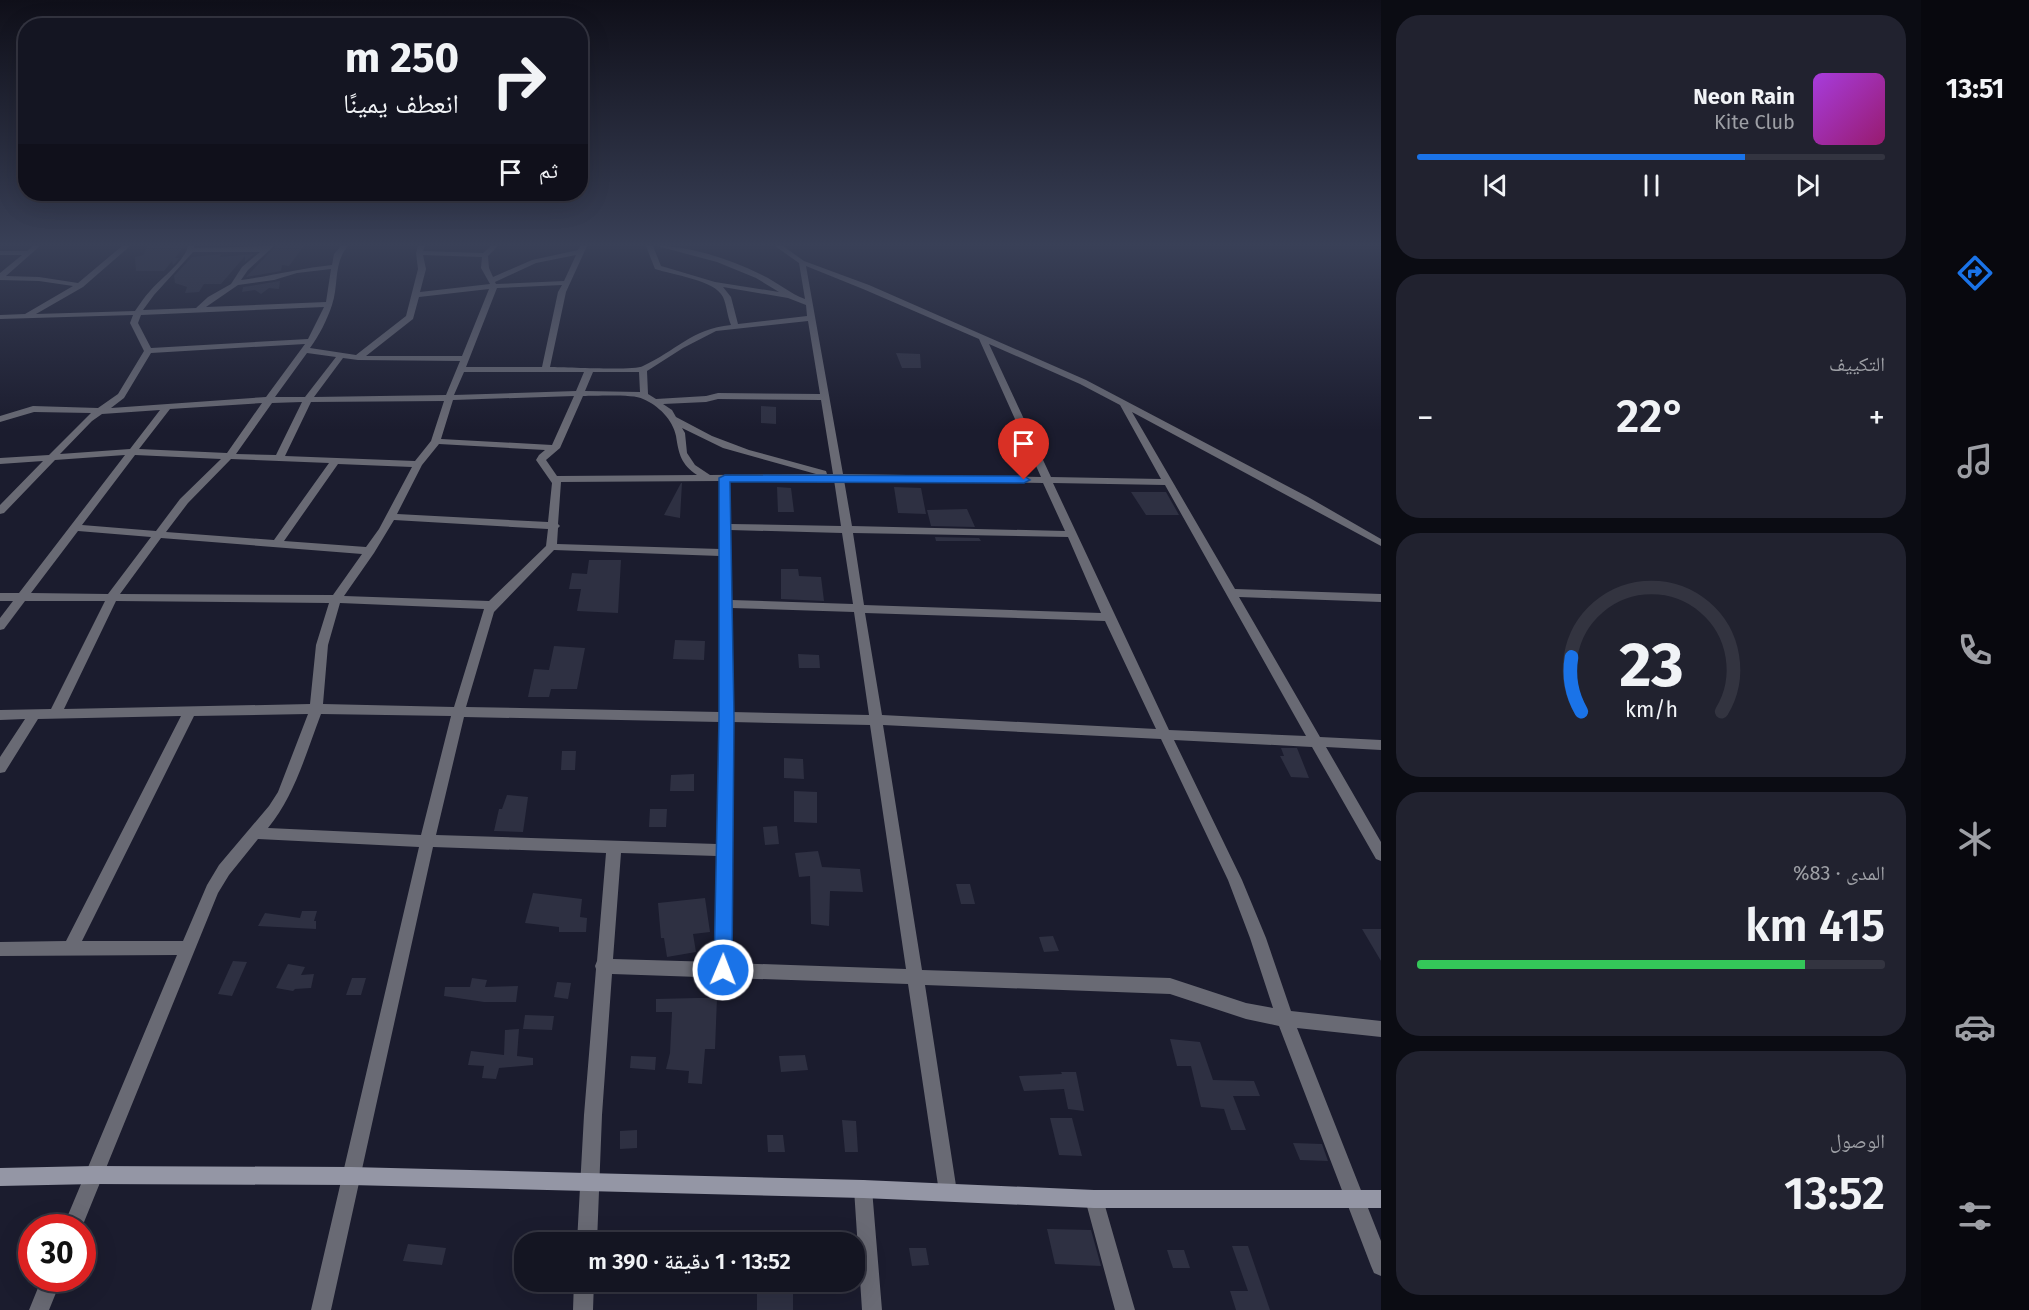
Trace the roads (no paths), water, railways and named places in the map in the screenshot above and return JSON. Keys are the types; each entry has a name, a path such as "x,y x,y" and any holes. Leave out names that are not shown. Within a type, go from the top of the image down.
{"street":[{"path":"24,316 40,307"},
{"path":"141,307 136,314 134,323 148,351"},
{"path":"197,311 203,307"},
{"path":"0,327 4,317 136,314 270,307"},
{"path":"55,714 111,597 155,535 172,519 190,494 230,455 310,341 327,307"},
{"path":"358,358 410,317 413,307"},
{"path":"78,1214 212,890 224,870 284,794 316,709 322,645 336,598 370,551 391,517 418,464 436,441 483,307"},
{"path":"546,368 559,307"},
{"path":"729,307 735,325"},
{"path":"805,307 810,311"},
{"path":"809,307 847,529 948,1192"},
{"path":"913,307 1083,382 1304,499 1381,543"},
{"path":"462,369 643,370 680,346 714,329 810,311"},
{"path":"982,337 1109,617 1248,911 1285,1019 1381,1266"},
{"path":"148,351 310,341"},
{"path":"304,350 340,357 465,359"},
{"path":"0,511 89,419 121,396 148,351"},
{"path":"279,458 308,399 340,357"},
{"path":"321,1310 458,714 492,605 551,547 555,526 556,479 541,460 555,448 590,369"},
{"path":"643,370 644,395"},
{"path":"0,419 33,409 100,411 268,400 450,398 581,393 644,395 669,412 680,433 681,453 692,467 709,478"},
{"path":"656,402 706,399 718,396 824,397"},
{"path":"1124,404 1381,855"},
{"path":"0,626 167,407"},
{"path":"673,418 696,434 745,451 838,477"},
{"path":"436,441 555,448"},
{"path":"0,461 132,452 418,464"},
{"path":"276,545 335,461"},
{"path":"556,479 838,477 1168,482"},
{"path":"723,970 726,717 725,478"},
{"path":"391,517 555,526"},
{"path":"724,527 1072,534"},
{"path":"75,528 370,551"},
{"path":"551,547 725,553"},
{"path":"1231,593 1381,598"},
{"path":"0,597 336,598 492,605"},
{"path":"725,604 1109,617"},
{"path":"0,715 316,709 458,714 876,720 1381,745"},
{"path":"70,950 189,713"},
{"path":"0,768 35,714"},
{"path":"255,832 427,841 725,850"},
{"path":"588,1232 603,966 614,847"},
{"path":"0,949 188,948"},
{"path":"603,966 1170,986 1246,1011 1285,1019 1381,1029"},
{"path":"0,1177 351,1176 863,1189 1094,1199 1381,1199"},
{"path":"863,1189 872,1310"},
{"path":"1094,1199 1125,1310"},
{"path":"39,1310 46,1292"},
{"path":"583,1310 584,1292"}]}
